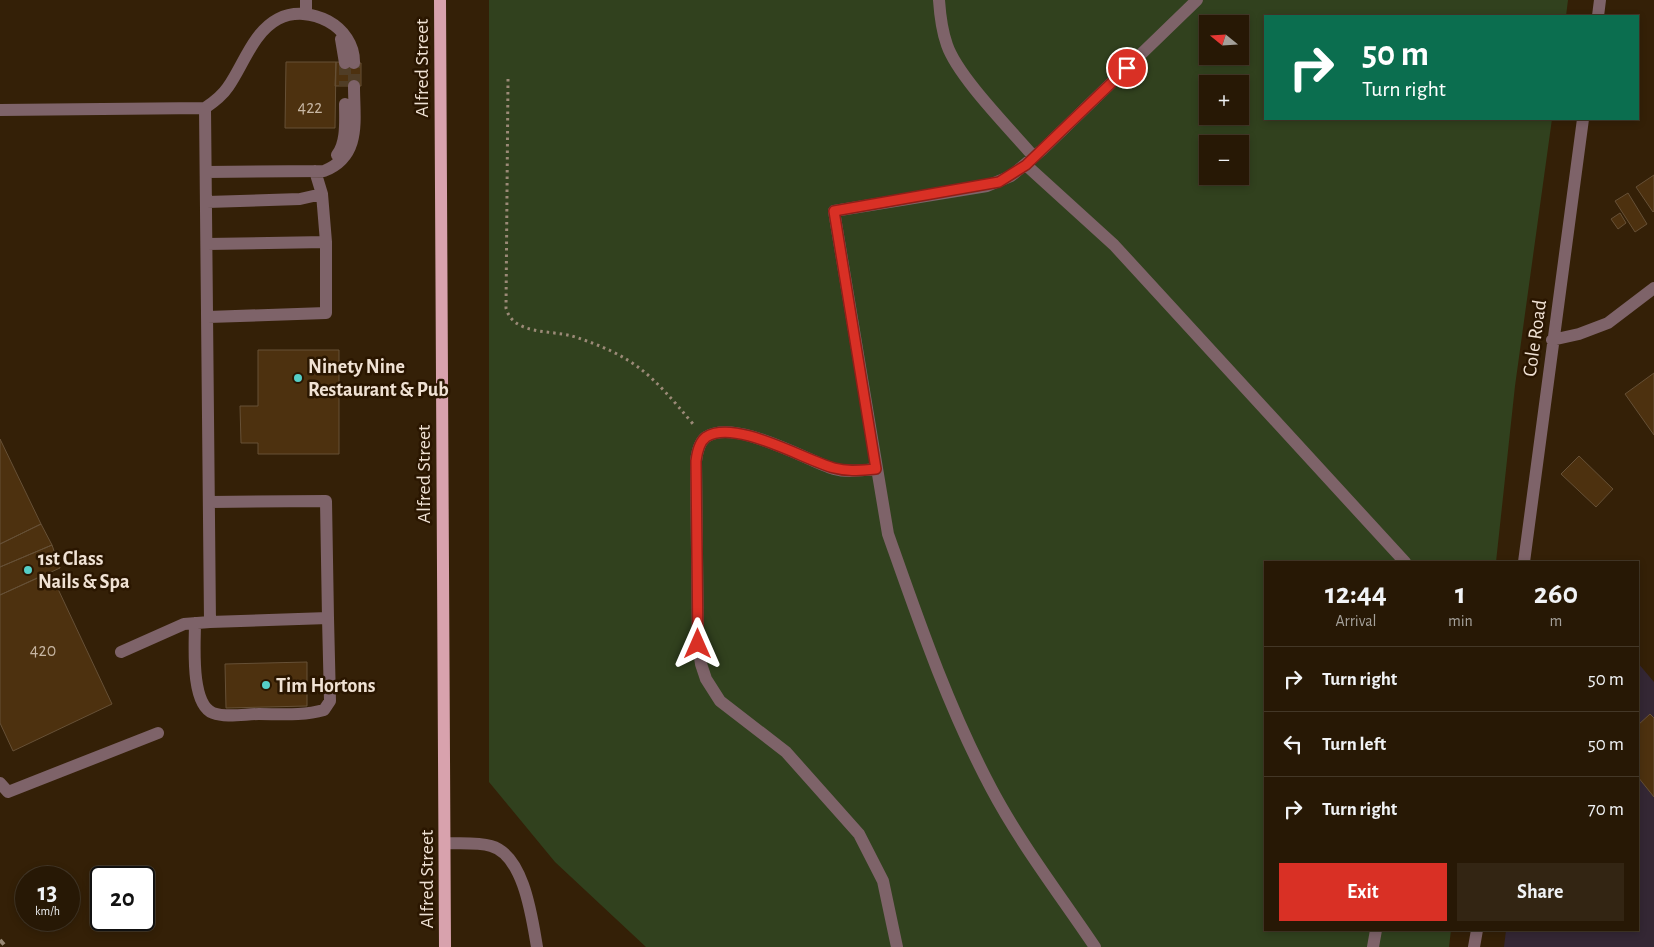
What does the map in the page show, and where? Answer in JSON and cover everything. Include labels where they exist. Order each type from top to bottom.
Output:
[{"type":"main road","name":"Alfred Street","points":[[440,0],[445,947]]},
{"type":"street","points":[[306,0],[306,14]]},
{"type":"street","points":[[939,0],[941,23],[949,52],[962,73],[1030,161],[1114,245],[1404,561]]},
{"type":"street","points":[[1095,947],[1004,810],[984,774],[952,706],[888,534],[834,211],[987,186],[1005,179],[1030,161],[1197,0]]},
{"type":"street","points":[[1598,15],[1600,0]]},
{"type":"street","points":[[0,110],[205,108],[227,88],[252,45],[265,30],[277,19],[306,14],[322,17],[336,27],[351,45],[350,63]]},
{"type":"street","points":[[206,172],[320,171],[341,150],[350,86]]},
{"type":"street","points":[[205,108],[210,622]]},
{"type":"street","name":"Cole Road","points":[[1524,561],[1552,340],[1583,120]]},
{"type":"street","points":[[208,316],[326,313],[326,242],[320,171]]},
{"type":"street","points":[[207,202],[300,199],[322,194]]},
{"type":"street","points":[[207,244],[326,242]]},
{"type":"street","points":[[1552,340],[1579,334],[1608,323],[1654,288]]},
{"type":"street","points":[[876,469],[853,471],[834,468],[785,447],[756,438],[721,432],[705,438],[700,445],[696,461],[698,644],[701,664],[712,690],[720,701],[790,756],[859,834],[882,881],[896,947]]},
{"type":"street","points":[[195,623],[197,683],[202,702],[212,712],[229,714],[310,713],[324,710],[330,701],[326,501],[210,502]]},
{"type":"street","points":[[121,652],[184,624],[328,618]]},
{"type":"street","points":[[0,783],[8,792],[158,733]]},
{"type":"street","points":[[444,843],[490,846],[501,851],[511,862],[523,885],[530,906],[537,947]]},
{"type":"street","points":[[1373,947],[1376,931]]},
{"type":"street","points":[[1474,947],[1476,931]]},
{"type":"path","points":[[508,79],[506,308],[509,318],[522,326],[568,335],[600,345],[624,356],[660,384],[705,438]]},
{"type":"shaded area","points":[[1639,664],[1654,682],[1654,947],[1504,947],[1506,931],[1639,931]]},
{"type":"green space","points":[[489,0],[1568,0],[1566,15],[1264,15],[1264,120],[1552,120],[1515,386],[1496,561],[1264,561],[1264,931],[1451,931],[1449,947],[646,947],[555,862],[489,782]]},
{"type":"building","points":[[286,62],[336,62],[335,128],[285,128]]},
{"type":"building","points":[[336,62],[361,63],[361,86],[335,86]]},
{"type":"building","points":[[1654,175],[1654,211],[1653,212],[1636,187]]},
{"type":"building","points":[[1628,193],[1647,224],[1635,232],[1615,201]]},
{"type":"building","points":[[1620,213],[1626,223],[1618,229],[1611,219]]},
{"type":"building","name":"Ninety Nine Restaurant & Pub","points":[[258,350],[339,350],[339,454],[258,454],[258,443],[241,443],[240,406],[258,406]]},
{"type":"building","points":[[1654,373],[1654,435],[1625,394]]},
{"type":"building","points":[[0,439],[41,524],[0,544]]},
{"type":"building","points":[[1579,456],[1613,489],[1596,507],[1561,474]]},
{"type":"building","points":[[41,524],[52,545],[0,567],[0,544]]},
{"type":"building","name":"1st Class Nails & Spa","points":[[52,545],[60,568],[0,595],[0,567]]},
{"type":"building","points":[[50,572],[112,704],[13,751],[0,723],[0,595]]},
{"type":"building","name":"Tim Hortons","points":[[307,662],[307,706],[226,708],[225,664]]},
{"type":"building","points":[[1650,714],[1654,718],[1654,797],[1639,778],[1639,724]]},
{"type":"tunnel","points":[[345,63],[345,86]]},
{"type":"tunnel","points":[[354,63],[354,86]]},
{"type":"railway","points":[[0,940],[6,947]]},
{"type":"place","name":"Ninety Nine Restaurant & Pub","points":[[298,378]]},
{"type":"place","name":"1st Class Nails & Spa","points":[[28,570]]},
{"type":"place","name":"Tim Hortons","points":[[266,685]]},
{"type":"route","points":[[698,644],[696,461],[700,445],[705,438],[721,432],[756,438],[785,447],[834,468],[853,471],[876,469],[834,211],[987,186],[999,182],[1026,165],[1127,68]]}]
